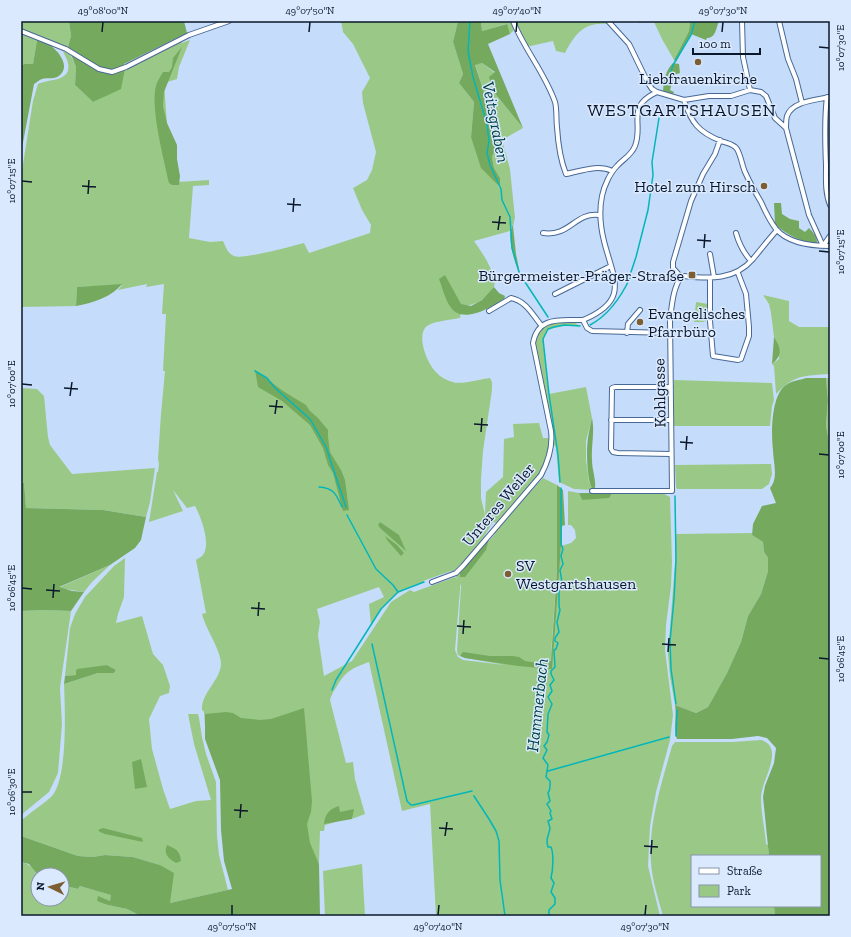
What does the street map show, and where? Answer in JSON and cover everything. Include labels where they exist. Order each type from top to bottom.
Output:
[{"type":"street","points":[[21,31],[66,49],[99,69],[112,72],[126,67],[189,35],[228,21]]},
{"type":"street","points":[[513,21],[520,38],[544,80],[555,103],[561,163],[566,174],[594,168],[606,168],[612,171]]},
{"type":"street","points":[[742,21],[743,57],[750,90]]},
{"type":"street","points":[[779,21],[788,59],[796,79],[802,103]]},
{"type":"street","points":[[609,22],[629,44],[648,83],[652,89],[657,92],[684,100],[709,96],[731,96],[750,90],[761,92],[766,96],[775,118],[786,128]]},
{"type":"street","points":[[489,311],[511,298],[519,300],[524,303],[541,325],[557,321],[583,320],[602,311],[609,303],[614,295],[616,286],[599,215],[603,194],[612,171],[632,153],[637,134],[638,112],[643,101],[657,92]]},
{"type":"street","points":[[824,246],[809,215],[786,128],[787,116],[789,111],[794,106],[829,97],[825,138],[827,198],[830,205]]},
{"type":"street","points":[[684,100],[688,114],[694,124],[703,132],[736,148],[751,185],[777,230],[792,240],[802,244],[830,246]]},
{"type":"street","points":[[720,140],[715,154],[703,174],[691,201],[672,262],[673,268],[681,277],[684,276],[706,279],[738,273],[751,261],[777,230]]},
{"type":"street","points":[[543,234],[558,233],[591,214],[599,215]]},
{"type":"street","points":[[736,233],[742,248],[751,261]]},
{"type":"street","points":[[824,246],[830,236]]},
{"type":"street","points":[[710,254],[712,278],[710,321],[713,356],[738,360],[742,358],[744,353],[749,327],[746,294],[738,273]]},
{"type":"street","points":[[555,294],[611,266]]},
{"type":"street","name":"Kohlgasse","points":[[592,491],[672,492],[670,319],[674,295],[681,277]]},
{"type":"street","points":[[627,333],[628,324],[640,310]]},
{"type":"street","points":[[583,320],[587,328],[592,331],[670,333]]},
{"type":"street","name":"Unteres Weiler","points":[[432,582],[456,573],[463,566],[541,475],[547,464],[552,442],[551,431],[534,343],[535,335],[541,325]]},
{"type":"street","points":[[671,387],[612,388],[611,420],[611,449],[613,452],[671,454]]},
{"type":"street","points":[[611,420],[671,420]]},
{"type":"green space","points":[[21,21],[69,21],[71,36],[68,47],[21,29]]},
{"type":"green space","points":[[69,21],[184,21],[187,33],[124,64],[125,69],[121,89],[93,102],[75,85],[76,67],[68,47],[71,36]]},
{"type":"green space","points":[[341,21],[458,21],[453,42],[463,74],[459,83],[474,102],[471,137],[499,187],[500,178],[494,168],[492,157],[498,142],[492,100],[484,92],[475,64],[482,63],[495,73],[493,91],[523,128],[502,140],[510,169],[515,218],[510,231],[474,241],[494,276],[494,287],[481,301],[462,306],[460,318],[436,322],[425,328],[422,339],[430,364],[444,379],[460,383],[490,378],[492,382],[481,479],[481,498],[485,515],[486,492],[503,477],[504,439],[514,437],[513,424],[539,423],[543,438],[550,438],[546,457],[539,475],[497,523],[493,522],[470,555],[452,572],[451,571],[423,581],[424,582],[414,585],[399,593],[387,603],[371,625],[369,604],[384,597],[379,587],[317,609],[320,622],[318,635],[324,676],[352,661],[391,602],[410,590],[414,592],[455,577],[457,579],[455,575],[462,572],[495,534],[495,530],[497,530],[543,478],[557,485],[557,570],[550,668],[561,546],[571,543],[576,538],[575,530],[571,525],[568,525],[568,491],[579,493],[582,500],[612,493],[664,494],[670,497],[672,562],[665,650],[673,715],[670,740],[656,792],[650,826],[648,866],[660,916],[436,916],[430,804],[402,811],[369,662],[354,668],[347,673],[337,686],[330,700],[346,763],[353,762],[355,779],[365,814],[352,819],[353,817],[325,825],[324,831],[320,831],[319,864],[312,849],[206,740],[202,704],[220,670],[221,664],[216,646],[202,614],[206,613],[196,560],[202,556],[205,551],[206,539],[204,531],[195,506],[187,508],[173,490],[183,511],[149,522],[159,464],[158,459],[165,371],[163,371],[166,314],[162,314],[164,284],[146,287],[147,284],[118,290],[122,285],[77,287],[76,306],[21,307],[21,177],[33,101],[38,84],[59,79],[67,74],[68,63],[63,51],[70,54],[76,67],[75,85],[93,102],[99,99],[116,74],[181,41],[182,43],[190,40],[179,67],[177,79],[164,83],[167,124],[177,182],[209,180],[209,185],[193,186],[189,238],[210,242],[223,241],[230,253],[239,257],[268,252],[304,243],[309,253],[370,233],[371,225],[362,210],[353,188],[367,180],[372,170],[376,152],[363,103],[362,92],[370,78],[353,44],[343,32]],"holes":[[[460,584],[458,655],[465,658],[505,665],[463,660],[458,657],[455,650]]]},
{"type":"green space","points":[[458,21],[481,21],[482,31],[507,24],[510,34],[488,44],[523,128],[493,91],[489,77],[495,72],[482,63],[475,65],[484,92],[492,100],[498,142],[492,157],[494,168],[500,178],[500,187],[481,168],[471,137],[474,102],[459,83],[463,74],[453,42]]},
{"type":"green space","points":[[481,21],[510,21],[514,30],[510,34],[506,24],[482,31]]},
{"type":"green space","points":[[515,21],[603,21],[607,24],[586,27],[577,35],[565,53],[556,51],[553,41],[526,47]]},
{"type":"green space","points":[[638,21],[690,21],[689,31],[674,60],[654,22],[638,23]]},
{"type":"green space","points":[[690,21],[719,21],[714,34],[706,40],[691,34],[676,62],[674,60],[689,31]]},
{"type":"green space","points":[[21,34],[37,40],[33,64],[24,64],[21,66]]},
{"type":"green space","points":[[37,40],[48,43],[56,50],[62,58],[64,67],[63,71],[58,77],[42,79],[34,84],[21,153],[21,66],[24,64],[33,64]]},
{"type":"green space","points":[[182,47],[164,92],[163,106],[167,123],[177,145],[177,159],[180,176],[179,185],[172,185],[169,183],[158,134],[155,95],[159,79],[163,72],[169,72],[172,67],[173,58]]},
{"type":"green space","points":[[673,63],[679,64],[680,73],[674,75],[670,90],[674,92],[673,94],[663,91],[664,80],[670,66]]},
{"type":"green space","points":[[774,203],[781,203],[782,214],[790,219],[799,221],[799,228],[805,232],[809,228],[816,237],[817,244],[794,237],[775,224]]},
{"type":"green space","points":[[515,218],[513,226],[520,274],[514,259],[510,240],[511,230]]},
{"type":"green space","points":[[445,275],[461,304],[471,306],[482,300],[494,287],[499,293],[505,296],[504,299],[480,312],[466,315],[460,314],[451,308],[445,296],[439,279]]},
{"type":"green space","points":[[122,284],[118,289],[107,296],[76,306],[77,287]]},
{"type":"green space","points":[[763,295],[789,301],[789,321],[799,327],[830,327],[830,374],[800,377],[783,387],[776,394],[774,366],[772,364],[779,359],[778,345],[774,337],[769,304]]},
{"type":"green space","points":[[696,302],[708,304],[708,320],[703,322],[694,322]]},
{"type":"green space","points":[[548,323],[575,323],[580,326],[564,326],[548,330],[543,341],[549,394],[586,387],[592,418],[586,441],[586,460],[589,482],[593,490],[574,489],[559,482],[556,447],[554,445],[535,343],[539,331]]},
{"type":"green space","points":[[774,337],[780,351],[778,358],[772,364]]},
{"type":"green space","points":[[255,370],[283,391],[306,405],[328,430],[330,452],[345,480],[349,510],[343,511],[333,473],[328,465],[323,448],[310,425],[282,401],[258,387]]},
{"type":"green space","points":[[806,378],[826,378],[828,400],[826,425],[830,448],[830,916],[775,916],[774,907],[821,907],[821,855],[769,855],[763,797],[765,786],[774,763],[776,748],[767,738],[758,736],[732,739],[677,739],[675,732],[675,705],[696,713],[708,707],[727,673],[741,642],[748,616],[761,594],[768,571],[768,558],[764,552],[763,542],[752,535],[753,524],[762,506],[776,503],[770,488],[773,484],[775,475],[772,434],[773,415],[777,397],[781,390],[786,385]]},
{"type":"green space","points":[[826,378],[830,378],[830,448],[826,425],[828,400]]},
{"type":"green space","points":[[674,380],[772,383],[774,400],[770,426],[674,426]]},
{"type":"green space","points":[[21,388],[37,389],[44,396],[50,445],[72,474],[155,468],[150,502],[146,517],[103,510],[26,508],[24,483],[21,483]]},
{"type":"green space","points":[[592,418],[592,464],[595,484],[595,488],[593,490],[589,479],[587,457],[588,439]]},
{"type":"green space","points":[[771,464],[772,474],[769,484],[762,489],[677,489],[676,487],[675,465]]},
{"type":"green space","points":[[21,483],[24,483],[26,508],[103,510],[146,517],[141,540],[135,548],[110,565],[59,587],[72,591],[84,592],[71,611],[21,611]]},
{"type":"green space","points":[[557,485],[563,490],[565,525],[562,526],[562,545],[552,669],[518,666],[460,656],[463,652],[490,656],[513,656],[519,657],[525,661],[538,663],[551,661],[557,570]]},
{"type":"green space","points":[[579,493],[612,493],[609,498],[582,500]]},
{"type":"green space","points":[[380,522],[399,535],[406,551],[380,528],[378,525]]},
{"type":"green space","points":[[752,533],[752,535],[763,542],[764,552],[768,558],[768,571],[761,594],[748,616],[741,642],[727,673],[708,707],[696,713],[675,705],[670,677],[668,654],[675,563],[675,534]]},
{"type":"green space","points":[[385,536],[397,545],[404,553],[401,556],[387,540]]},
{"type":"green space","points":[[489,539],[486,550],[465,577],[460,577],[460,571]]},
{"type":"green space","points":[[125,558],[124,597],[116,623],[142,616],[153,654],[163,665],[170,686],[169,693],[160,696],[149,719],[152,749],[170,809],[196,801],[211,800],[194,744],[188,714],[198,714],[206,754],[216,782],[217,836],[219,855],[228,890],[170,903],[160,865],[133,857],[105,855],[93,857],[78,856],[21,836],[21,821],[52,796],[57,787],[61,774],[64,742],[64,684],[98,673],[114,673],[116,670],[107,665],[77,675],[65,676],[70,628],[75,614],[85,597],[114,566]]},
{"type":"green space","points":[[110,565],[84,592],[58,588]]},
{"type":"green space","points":[[21,611],[71,611],[60,688],[62,724],[58,773],[49,792],[21,815]]},
{"type":"green space","points":[[107,665],[116,670],[114,673],[98,673],[64,684],[65,676],[76,675],[77,669]]},
{"type":"green space","points":[[304,708],[312,801],[311,812],[307,824],[310,843],[319,864],[320,916],[141,916],[127,909],[97,901],[98,896],[110,901],[111,895],[80,886],[78,889],[70,887],[70,867],[31,867],[29,864],[21,862],[21,836],[78,856],[93,857],[105,855],[133,857],[160,865],[174,873],[170,903],[232,889],[224,861],[221,830],[220,780],[205,739],[205,714],[226,712],[233,713],[241,718],[260,720],[271,719]]},
{"type":"green space","points":[[761,740],[768,744],[772,750],[772,757],[761,798],[766,844],[768,845],[769,855],[691,855],[691,907],[774,907],[775,916],[663,916],[653,876],[651,848],[657,803],[672,746],[675,742],[732,742]]},
{"type":"green space","points":[[141,759],[147,787],[135,789],[132,762]]},
{"type":"green space","points":[[339,806],[340,812],[354,809],[352,819],[324,824],[325,817],[328,812]]},
{"type":"green space","points":[[103,828],[142,838],[143,842],[105,834],[98,830]]},
{"type":"green space","points":[[167,845],[177,850],[180,854],[181,861],[176,863],[169,858],[166,854]]},
{"type":"green space","points":[[21,862],[31,867],[30,907],[70,907],[70,887],[78,889],[80,886],[112,895],[108,905],[127,909],[141,916],[21,916]]},
{"type":"green space","points":[[362,864],[365,916],[325,916],[323,871]]},
{"type":"waterway","name":"Veitsgraben","points":[[470,21],[468,51],[473,77],[487,124],[489,141],[487,153],[490,165],[501,189],[502,200],[510,217],[512,248],[519,272]]},
{"type":"waterway","name":"Hammerbach","points":[[667,85],[673,65],[691,35],[695,21]]},
{"type":"waterway","name":"Hammerbach","points":[[631,272],[648,210],[653,175],[652,162],[659,118]]},
{"type":"waterway","name":"Hammerbach","points":[[590,325],[609,311],[623,292],[630,278]]},
{"type":"waterway","name":"Veitsgraben","points":[[523,279],[548,317]]},
{"type":"waterway","name":"Hammerbach","points":[[560,482],[558,455],[543,339],[548,329],[564,325],[580,326]]},
{"type":"waterway","points":[[255,371],[267,378],[275,388],[310,419],[326,447],[346,507]]},
{"type":"waterway","points":[[319,487],[334,492],[342,507]]},
{"type":"waterway","name":"Hammerbach","points":[[549,916],[549,910],[555,904],[555,898],[551,892],[554,883],[551,878],[553,854],[551,847],[548,847],[547,841],[550,828],[548,821],[552,819],[550,813],[551,811],[547,804],[550,801],[548,793],[550,781],[546,777],[548,765],[543,758],[547,750],[544,746],[549,735],[547,732],[548,714],[552,704],[548,697],[552,691],[550,685],[554,680],[551,671],[555,667],[554,650],[556,649],[558,643],[555,641],[555,638],[559,632],[557,622],[560,610],[559,592],[562,582],[560,570],[563,564],[561,556],[563,549],[561,544],[561,488]]},
{"type":"waterway","points":[[675,496],[676,560],[670,641],[671,669],[676,704]]},
{"type":"waterway","points":[[347,515],[376,569],[393,585],[398,592]]},
{"type":"waterway","points":[[332,690],[336,680],[381,609],[398,592],[424,582]]},
{"type":"waterway","points":[[372,644],[407,801],[413,805],[472,791]]},
{"type":"waterway","points":[[676,736],[677,710]]},
{"type":"waterway","points":[[548,771],[669,737]]},
{"type":"waterway","points":[[474,796],[496,831],[499,841],[500,880],[505,916]]},
{"type":"place","name":"Liebfrauenkirche","points":[[698,62]]},
{"type":"place","name":"Hotel zum Hirsch","points":[[764,186]]},
{"type":"place","name":"Bürgermeister-Präger-Straße","points":[[692,275]]},
{"type":"place","name":"Evangelisches Pfarrbüro","points":[[640,322]]},
{"type":"place","name":"SV Westgartshausen","points":[[508,574]]},
{"type":"district","name":"WESTGARTSHAUSEN","points":[[682,110]]}]
